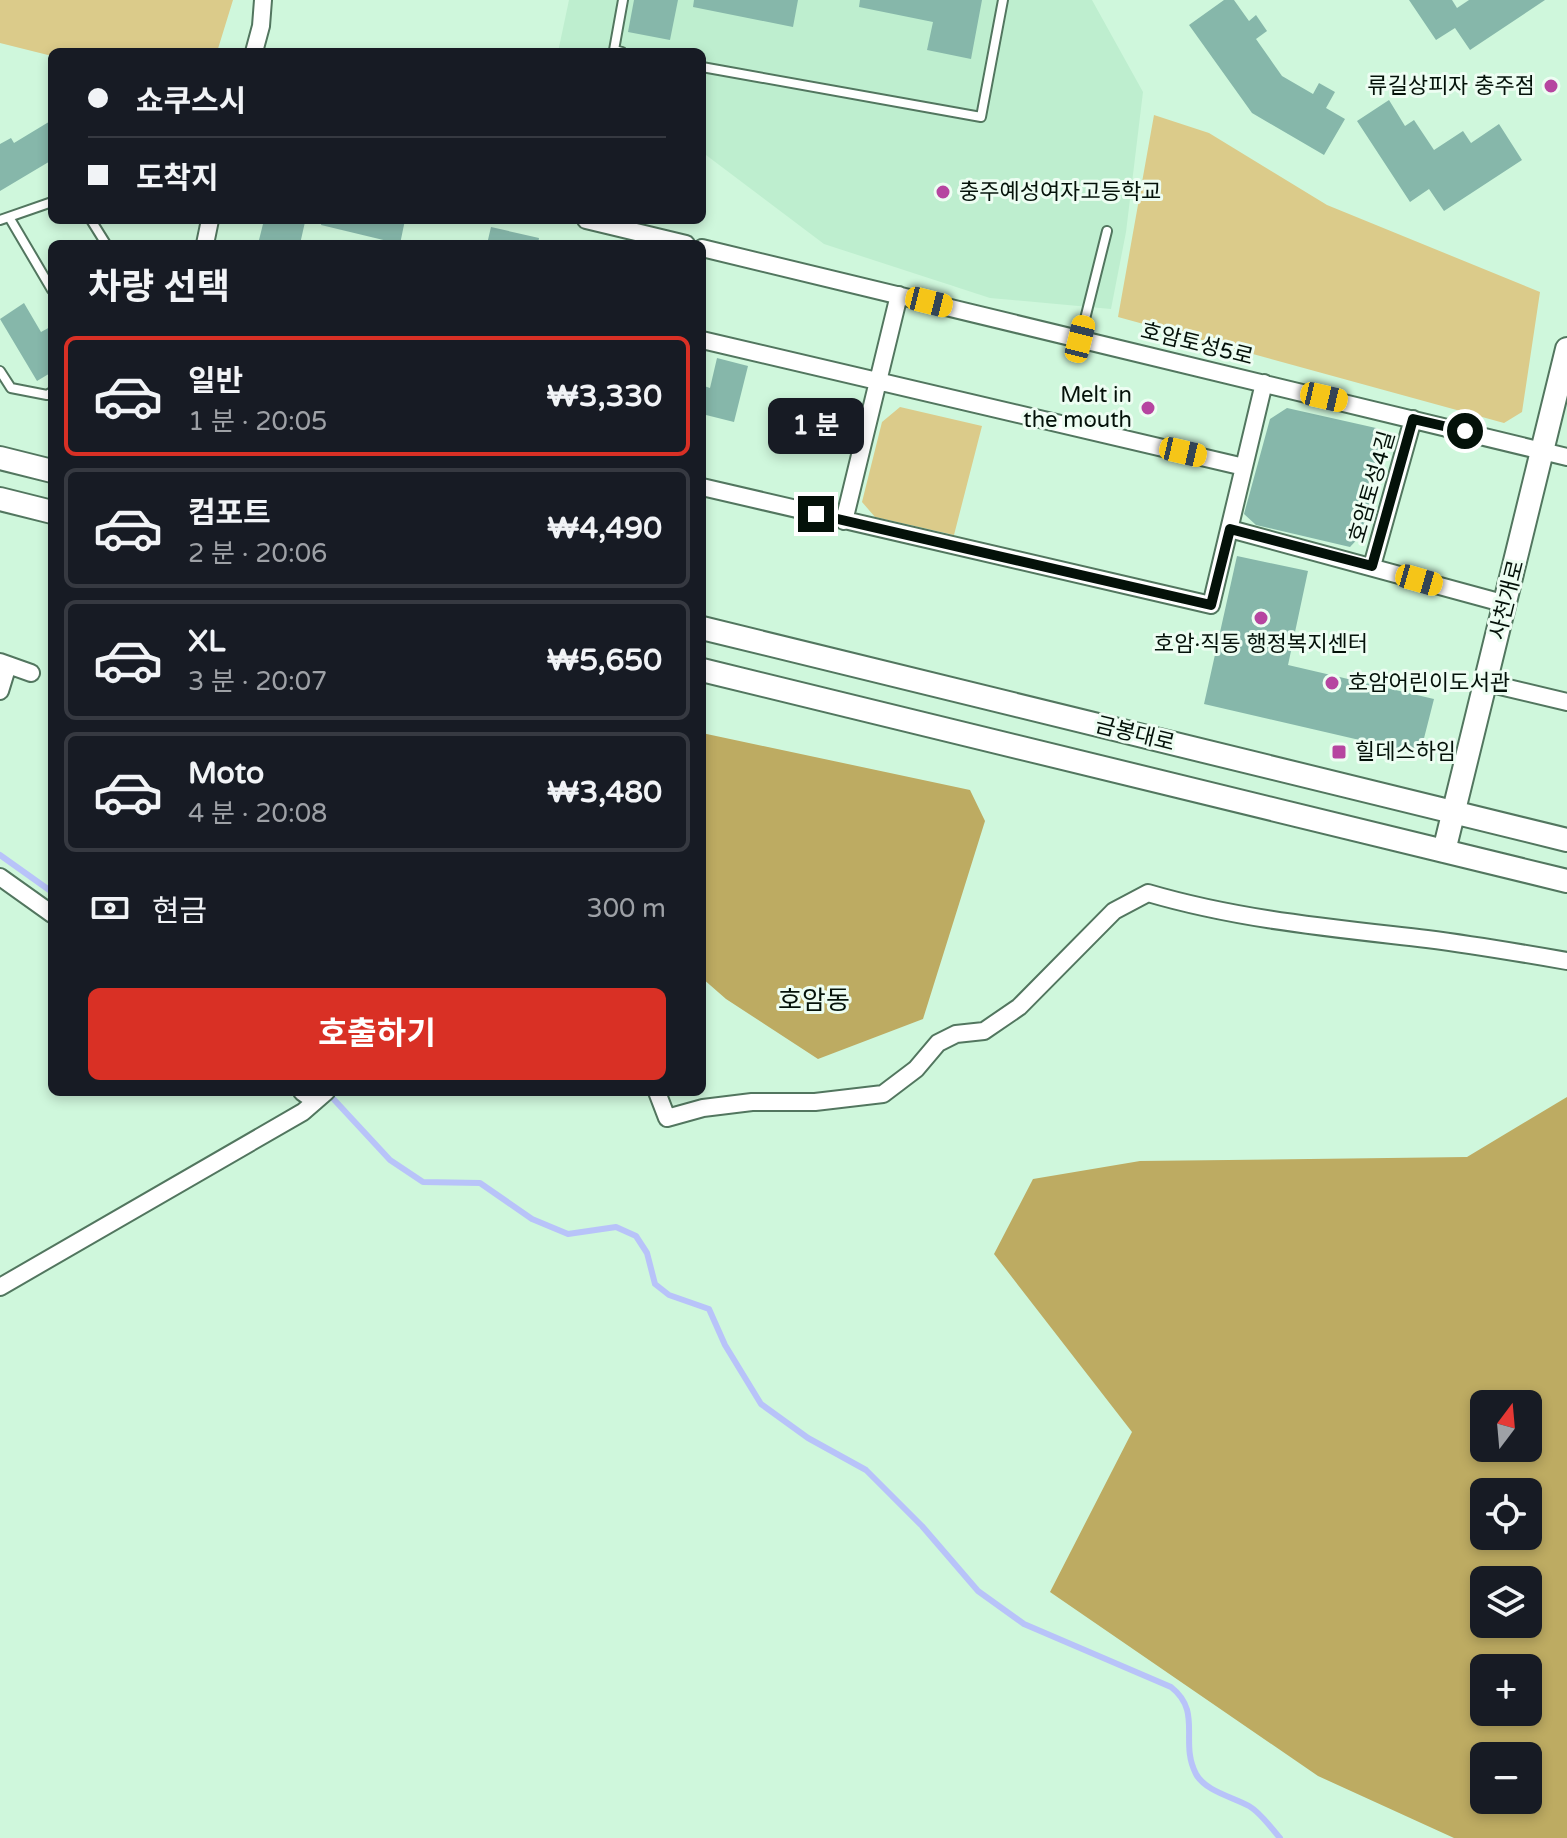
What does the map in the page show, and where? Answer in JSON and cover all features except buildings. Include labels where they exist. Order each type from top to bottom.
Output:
[{"type":"street","points":[[255,48],[263,0]]},
{"type":"street","points":[[595,224],[622,236],[654,240]]},
{"type":"street","name":"호암토성5로","points":[[706,249],[1567,457]]},
{"type":"street","points":[[844,521],[899,295]]},
{"type":"street","points":[[706,341],[1244,467]]},
{"type":"street","name":"사천개로","points":[[1444,851],[1567,349]]},
{"type":"street","points":[[706,488],[1211,605],[1264,383]]},
{"type":"street","name":"호암토성4길","points":[[1372,566],[1413,419]]},
{"type":"street","points":[[0,458],[48,470]]},
{"type":"street","points":[[0,499],[48,511]]},
{"type":"street","points":[[1230,529],[1506,604]]},
{"type":"street","name":"금봉대로","points":[[706,629],[1567,840]]},
{"type":"street","points":[[0,691],[4,663],[31,673]]},
{"type":"street","name":"금봉대로","points":[[706,671],[1567,881]]},
{"type":"street","points":[[1487,683],[1567,702]]},
{"type":"street","points":[[0,877],[48,911]]},
{"type":"street","points":[[659,1096],[667,1118],[703,1108],[752,1102],[815,1102],[883,1094],[916,1069],[938,1043],[956,1034],[984,1031],[1019,1007],[1114,911],[1148,893],[1277,923],[1427,939],[1567,961]]},
{"type":"street","points":[[0,1287],[303,1112],[313,1096]]},
{"type":"lane","points":[[614,48],[623,0]]},
{"type":"lane","points":[[706,68],[981,117],[1003,0]]},
{"type":"lane","points":[[48,203],[4,219],[48,284]]},
{"type":"lane","points":[[1080,339],[1107,231]]},
{"type":"lane","points":[[0,371],[11,388],[48,394]]},
{"type":"shaded area","points":[[0,0],[233,0],[218,48],[48,48],[48,55],[0,43]]},
{"type":"shaded area","name":"충주예성여자고등학교","points":[[569,0],[1092,0],[1143,92],[1126,232],[1111,309],[990,298],[824,244],[706,155],[706,48],[559,48]]},
{"type":"shaded area","points":[[1154,115],[1209,133],[1327,205],[1540,292],[1522,412],[1504,423],[1118,317]]},
{"type":"shaded area","points":[[900,407],[982,426],[954,535],[875,517],[862,502],[882,422]]},
{"type":"shaded area","points":[[706,734],[970,790],[985,821],[923,1019],[818,1059],[726,999],[706,982]]},
{"type":"shaded area","points":[[1567,1097],[1567,1838],[1454,1838],[1318,1776],[1050,1592],[1132,1432],[994,1254],[1033,1179],[1140,1161],[1467,1157]]},
{"type":"waterway","points":[[0,855],[48,889]]},
{"type":"waterway","points":[[331,1096],[390,1160],[423,1182],[480,1183],[532,1219],[568,1234],[616,1227],[636,1236],[647,1253],[655,1284],[669,1295],[709,1309],[725,1345],[761,1404],[808,1438],[866,1470],[922,1526],[978,1591],[1024,1624],[1171,1687],[1186,1707],[1191,1762],[1200,1780],[1253,1809],[1280,1838]]},
{"type":"place","name":"류길상피자 충주점","points":[[1551,86]]},
{"type":"place","name":"충주예성여자고등학교","points":[[943,192]]},
{"type":"place","name":"Melt in the mouth","points":[[1148,408]]},
{"type":"place","name":"호암·직동 행정복지센터","points":[[1261,618]]},
{"type":"place","name":"호암어린이도서관","points":[[1332,683]]},
{"type":"place","name":"힐데스하임","points":[[1339,752]]},
{"type":"district","name":"호암동","points":[[814,1000]]},
{"type":"route","points":[[816,514],[1211,605],[1230,529],[1372,566],[1413,419],[1465,431]]}]
